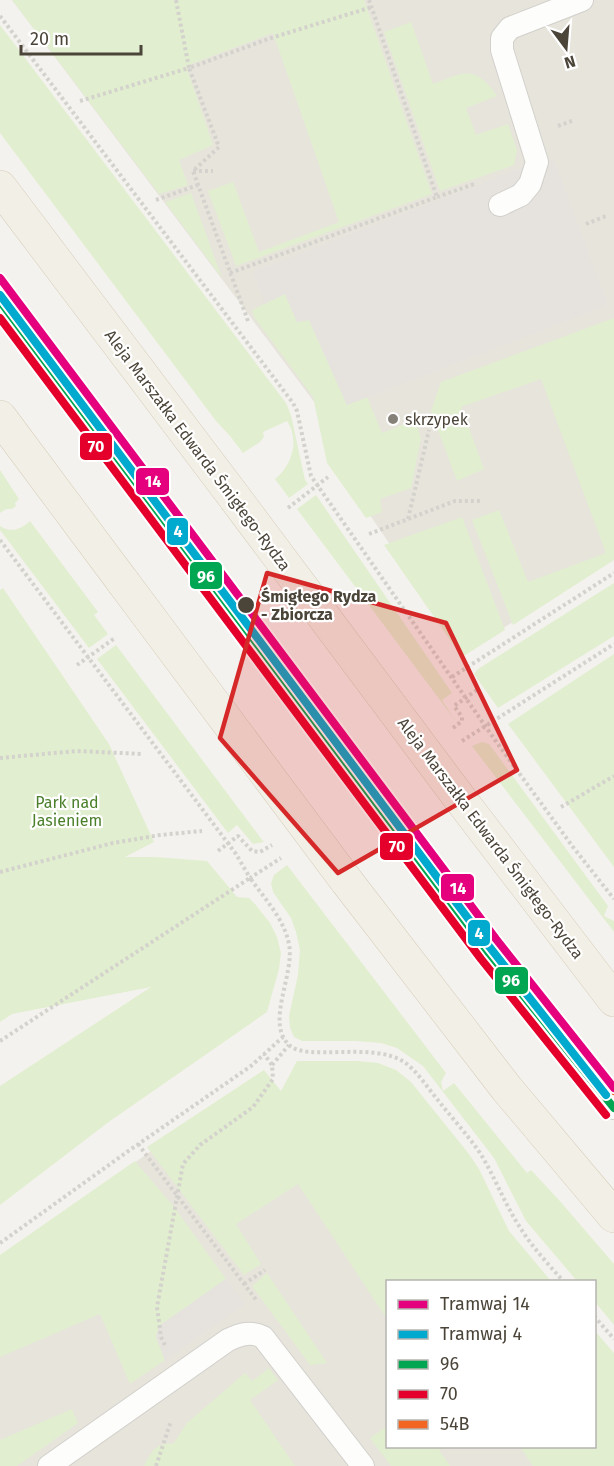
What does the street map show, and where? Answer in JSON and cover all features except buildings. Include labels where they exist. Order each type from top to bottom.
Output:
[{"type":"main road","name":"Aleja Marszałka Edwarda Śmigłego-Rydza","points":[[0,186],[614,1000]]},
{"type":"main road","points":[[0,417],[345,879],[507,1089],[614,1216]]},
{"type":"lane","points":[[500,205],[521,195],[530,184],[537,162],[502,50],[502,38],[510,28],[582,0]]},
{"type":"lane","points":[[0,301],[489,953],[614,1108]]},
{"type":"lane","points":[[49,1466],[228,1340],[239,1335],[256,1334],[264,1337],[363,1466]]},
{"type":"path","points":[[176,0],[189,68],[219,147],[193,171]]},
{"type":"path","points":[[230,273],[437,197],[369,0]]},
{"type":"path","points":[[80,101],[189,68],[271,38],[372,8]]},
{"type":"path","points":[[0,15],[293,403],[297,411],[311,476],[486,726],[573,847],[614,899]]},
{"type":"path","points":[[193,171],[213,171]]},
{"type":"path","points":[[193,171],[248,321]]},
{"type":"path","points":[[156,200],[198,186]]},
{"type":"path","points":[[586,224],[606,216]]},
{"type":"path","points":[[408,519],[429,430]]},
{"type":"path","points":[[293,504],[328,477]]},
{"type":"path","points":[[369,534],[455,501],[481,501]]},
{"type":"path","points":[[0,540],[228,844],[279,918],[286,933],[290,964],[278,1022],[283,1037],[289,1045],[297,1050],[308,1052],[367,1051],[403,1062],[416,1074],[478,1151],[522,1231],[563,1280]]},
{"type":"path","points":[[452,677],[614,573]]},
{"type":"path","points":[[77,665],[116,637]]},
{"type":"path","points":[[462,742],[614,644]]},
{"type":"path","points":[[452,729],[462,721],[462,717],[454,706],[477,690]]},
{"type":"path","points":[[0,758],[76,751],[143,753]]},
{"type":"path","points":[[561,807],[614,776]]},
{"type":"path","points":[[0,872],[113,843],[160,834],[202,831]]},
{"type":"path","points":[[218,851],[238,836],[252,851],[260,852],[272,845]]},
{"type":"path","points":[[0,1041],[281,858]]},
{"type":"path","points":[[0,1243],[251,1066],[283,1037]]},
{"type":"path","points":[[272,1065],[289,1045]]},
{"type":"path","points":[[156,1466],[175,1406],[179,1375],[161,1337],[157,1307],[183,1164],[200,1145],[254,1107],[273,1079],[272,1065],[264,1054]]},
{"type":"path","points":[[138,1144],[260,1305],[256,1334]]},
{"type":"path","points":[[244,1284],[265,1270]]},
{"type":"path","points":[[596,1318],[614,1339]]},
{"type":"highlighted area","points":[[267,573],[446,623],[517,770],[338,873],[220,738]]},
{"type":"shaded area","points":[[12,0],[614,0],[614,558],[464,653],[333,461],[321,411]]},
{"type":"shaded area","points":[[554,160],[608,305],[347,405],[309,320],[297,322],[285,294],[265,303],[253,272],[537,162]]},
{"type":"shaded area","points":[[354,1082],[388,1280],[386,1448],[596,1448],[614,1466],[0,1466],[0,1257],[151,1151]]},
{"type":"shaded area","points":[[226,1279],[245,1304],[165,1360],[156,1337],[159,1326]]},
{"type":"green space","points":[[12,0],[364,0],[432,194],[236,266],[208,191],[233,182],[259,252],[339,222],[273,33],[186,66],[213,145],[179,160],[188,185],[159,194]]},
{"type":"green space","points":[[411,22],[433,84],[461,74],[475,75],[482,79],[497,96],[466,108],[476,135],[508,124],[517,150],[514,165],[440,191],[384,32]]},
{"type":"green space","points":[[0,25],[286,403],[291,415],[305,480],[308,484],[289,498],[275,479],[286,467],[292,452],[293,437],[287,421],[263,432],[264,437],[260,442],[243,453],[216,421],[0,133]]},
{"type":"green space","points":[[191,193],[222,278],[165,202]]},
{"type":"green space","points":[[285,294],[297,322],[309,320],[347,405],[367,397],[382,433],[415,420],[421,438],[411,488],[380,499],[382,512],[366,518],[327,463],[313,397],[254,317],[252,310]]},
{"type":"green space","points":[[614,318],[614,560],[513,625],[472,520],[499,510],[528,582],[606,553],[541,379],[461,407],[484,469],[457,481],[431,411],[441,382]]},
{"type":"green space","points":[[0,470],[19,499],[12,509],[6,509],[0,513]]},
{"type":"green space","points":[[316,495],[452,693],[442,700],[455,720],[297,509]]},
{"type":"green space","points":[[462,517],[505,630],[462,657],[384,545]]},
{"type":"green space","points":[[30,521],[98,612],[94,615],[108,634],[89,648],[0,530],[0,526],[15,530]]},
{"type":"green space","points":[[614,583],[614,636],[498,708],[474,674],[478,669]]},
{"type":"green space","name":"Park nad Jasieniem","points":[[3,588],[109,744],[154,842],[125,857],[207,861],[237,897],[249,898],[255,904],[270,923],[281,953],[267,1012],[110,1121],[0,1205],[0,1086],[151,987],[12,1014],[0,1022],[0,590]]},
{"type":"green space","points":[[116,645],[264,842],[253,844],[237,825],[228,833],[97,659]]},
{"type":"green space","points":[[614,654],[614,867],[508,724]]},
{"type":"green space","points":[[482,742],[489,744],[608,906],[604,916],[614,921],[614,932],[472,746]]},
{"type":"green space","points":[[287,865],[446,1073],[441,1082],[443,1091],[454,1083],[527,1173],[531,1170],[614,1264],[614,1325],[596,1303],[596,1280],[576,1280],[526,1221],[494,1158],[423,1066],[397,1048],[381,1043],[302,1041],[294,1037],[290,1028],[289,1016],[298,975],[300,950],[291,918],[273,892],[271,883],[274,875]]},
{"type":"green space","points":[[297,1061],[357,1061],[378,1063],[396,1070],[411,1082],[469,1154],[479,1169],[509,1231],[550,1280],[386,1280],[386,1317],[298,1184],[236,1224],[261,1264],[244,1275],[147,1147],[264,1070],[281,1091]]},
{"type":"green space","points":[[135,1161],[174,1207],[226,1279],[159,1326],[156,1337],[165,1360],[130,1384],[100,1314],[0,1357],[0,1255]]},
{"type":"green space","points":[[267,1273],[327,1363],[310,1365],[252,1286]]},
{"type":"green space","points":[[596,1332],[614,1353],[614,1466],[533,1466],[521,1448],[596,1448]]},
{"type":"green space","points":[[269,1368],[278,1380],[250,1400],[295,1466],[144,1466],[158,1446],[173,1444],[187,1423],[245,1373],[252,1381]]},
{"type":"green space","points":[[72,1409],[78,1423],[17,1466],[0,1466],[0,1440]]},
{"type":"green space","points":[[386,1427],[386,1448],[442,1448],[439,1450],[450,1466],[391,1466],[370,1438]]},
{"type":"tram line","name":"14","points":[[0,278],[496,939],[614,1088]]},
{"type":"tram line","name":"4","points":[[0,295],[488,945],[606,1095]]},
{"type":"transit line","name":"54B","points":[[8,295],[497,947],[614,1091]]},
{"type":"transit line","name":"96","points":[[0,301],[489,953],[614,1108]]},
{"type":"transit line","name":"70","points":[[0,318],[481,959],[606,1115]]},
{"type":"place","name":"skrzypek","points":[[393,419]]},
{"type":"place","name":"Śmigłego Rydza - Zbiorcza","points":[[246,605]]}]
